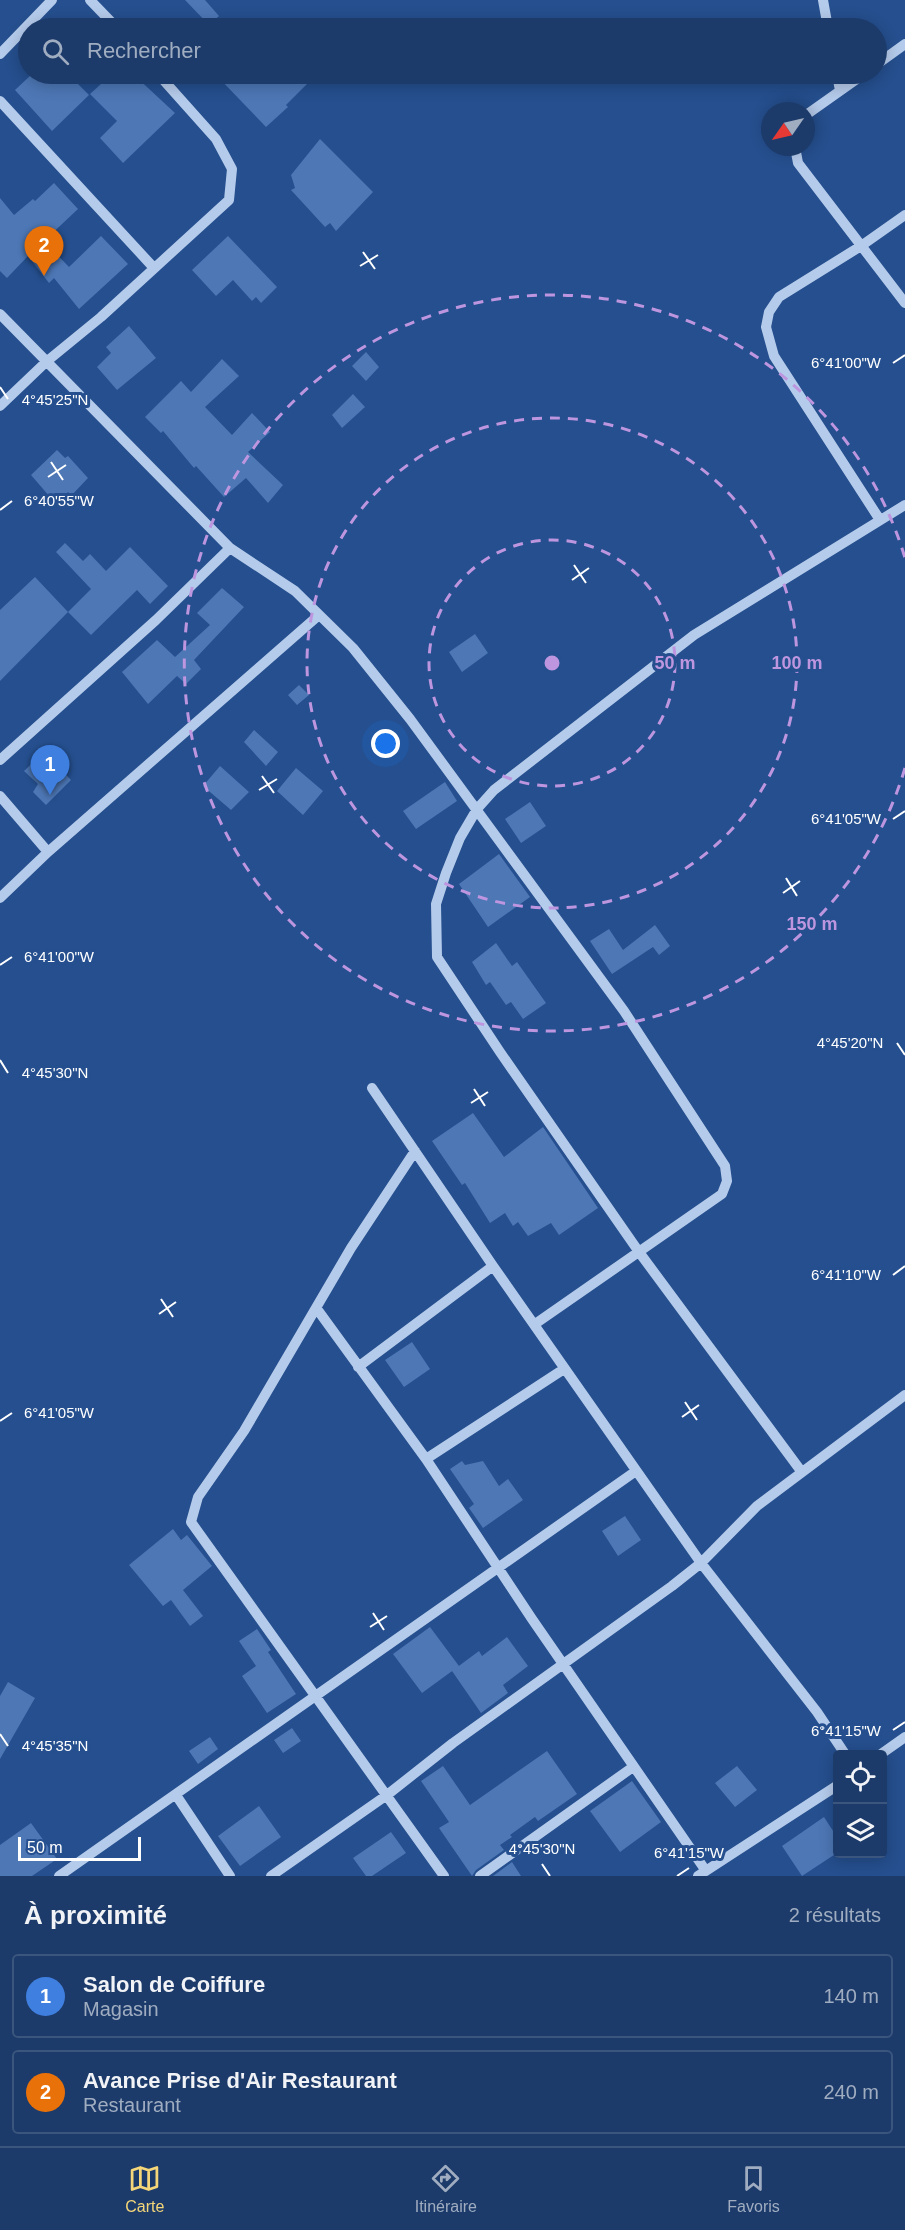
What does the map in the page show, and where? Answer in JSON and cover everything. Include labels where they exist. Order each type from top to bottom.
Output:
[{"type":"street","points":[[35,18],[52,0]]},
{"type":"street","points":[[90,0],[107,18]]},
{"type":"street","points":[[823,0],[826,18]]},
{"type":"street","points":[[0,54],[18,35]]},
{"type":"street","points":[[887,57],[905,44]]},
{"type":"street","points":[[0,406],[46,362],[229,200],[232,169],[216,139],[167,84]]},
{"type":"street","points":[[839,84],[840,91]]},
{"type":"street","points":[[815,109],[850,84]]},
{"type":"street","points":[[0,101],[154,268]]},
{"type":"street","points":[[797,156],[798,162],[905,303]]},
{"type":"street","points":[[880,520],[774,356],[766,327],[769,312],[779,297],[861,246],[905,215]]},
{"type":"street","points":[[0,314],[230,548],[295,591],[361,657],[477,809],[624,1011],[725,1166],[727,1181],[722,1194],[535,1324]]},
{"type":"street","points":[[801,1471],[639,1252],[437,957],[436,904],[460,838],[477,809],[494,790],[540,752],[694,635],[905,505]]},
{"type":"street","points":[[0,759],[156,620],[230,548]]},
{"type":"street","points":[[0,898],[48,852],[319,615]]},
{"type":"street","points":[[0,796],[48,852]]},
{"type":"street","points":[[372,1088],[636,1472],[701,1563],[817,1712],[842,1750]]},
{"type":"street","points":[[416,1151],[351,1248],[244,1431],[198,1497],[191,1522],[444,1876]]},
{"type":"street","points":[[358,1367],[493,1266]]},
{"type":"street","points":[[317,1309],[426,1460],[565,1664],[702,1873],[833,1788]]},
{"type":"street","points":[[426,1460],[564,1369]]},
{"type":"street","points":[[271,1876],[387,1795],[429,1761],[701,1563],[757,1506],[905,1395]]},
{"type":"street","points":[[59,1876],[497,1567],[636,1472]]},
{"type":"street","points":[[887,1750],[905,1737]]},
{"type":"street","points":[[480,1876],[633,1767]]},
{"type":"street","points":[[176,1795],[230,1876]]},
{"type":"building","points":[[185,0],[205,0],[219,16],[202,18]]},
{"type":"building","points":[[21,84],[78,84],[89,95],[52,131],[15,90]]},
{"type":"building","points":[[101,84],[144,84],[175,113],[123,163],[100,138],[117,121],[90,94]]},
{"type":"building","points":[[225,84],[307,84],[286,105],[288,107],[266,127]]},
{"type":"building","points":[[320,139],[373,192],[336,231],[330,223],[325,227],[291,190],[295,188],[291,175]]},
{"type":"building","points":[[54,183],[78,209],[44,241],[69,267],[101,236],[128,264],[79,309],[54,278],[49,283],[28,256],[7,278],[0,271],[0,198],[14,215],[33,199],[35,201]]},
{"type":"building","points":[[228,236],[277,287],[261,303],[256,297],[252,301],[233,280],[216,296],[192,270]]},
{"type":"building","points":[[129,326],[156,358],[117,390],[97,367],[111,353],[106,347]]},
{"type":"building","points":[[366,352],[379,367],[366,381],[352,366]]},
{"type":"building","points":[[222,359],[239,376],[205,407],[232,435],[252,413],[270,432],[248,452],[283,485],[268,503],[246,478],[224,497],[196,466],[194,468],[163,431],[161,433],[145,417],[181,381],[191,392]]},
{"type":"building","points":[[353,394],[365,407],[342,428],[332,415]]},
{"type":"building","points":[[57,450],[65,458],[68,456],[88,478],[71,496],[68,492],[56,504],[31,475]]},
{"type":"building","points":[[65,543],[83,561],[90,554],[106,571],[130,547],[168,586],[150,604],[137,590],[91,635],[68,612],[91,589],[56,552]]},
{"type":"building","points":[[35,577],[68,612],[0,681],[0,610]]},
{"type":"building","points":[[222,588],[244,607],[194,660],[201,669],[186,684],[177,676],[148,704],[122,672],[157,640],[175,657],[210,625],[197,613]]},
{"type":"building","points":[[475,634],[488,653],[462,672],[449,652]]},
{"type":"building","points":[[299,685],[309,695],[297,705],[288,695]]},
{"type":"building","points":[[254,730],[278,752],[266,766],[244,742]]},
{"type":"building","points":[[44,752],[71,780],[46,805],[33,792],[38,784],[24,771]]},
{"type":"building","points":[[220,766],[249,792],[231,810],[203,786]]},
{"type":"building","points":[[296,768],[323,791],[303,815],[277,791]]},
{"type":"building","points":[[445,782],[457,801],[416,829],[403,811]]},
{"type":"building","points":[[530,802],[546,826],[521,843],[505,819]]},
{"type":"building","points":[[499,854],[530,897],[488,927],[459,884]]},
{"type":"building","points":[[655,925],[670,946],[659,955],[653,947],[612,974],[590,941],[609,929],[623,950]]},
{"type":"building","points":[[496,943],[512,966],[517,962],[546,1003],[523,1019],[511,1002],[506,1005],[490,982],[486,985],[472,962]]},
{"type":"building","points":[[473,1113],[504,1157],[543,1127],[598,1208],[559,1235],[551,1223],[528,1236],[518,1222],[513,1226],[505,1213],[490,1223],[465,1183],[462,1185],[432,1141]]},
{"type":"building","points":[[412,1342],[430,1369],[404,1387],[385,1360]]},
{"type":"building","points":[[462,1461],[465,1465],[483,1461],[499,1486],[508,1479],[523,1500],[483,1528],[469,1508],[474,1504],[450,1469]]},
{"type":"building","points":[[625,1516],[641,1540],[618,1556],[602,1531]]},
{"type":"building","points":[[173,1529],[181,1540],[187,1535],[212,1566],[183,1590],[203,1616],[190,1626],[171,1600],[163,1606],[129,1565]]},
{"type":"building","points":[[430,1627],[459,1666],[422,1693],[393,1654]]},
{"type":"building","points":[[257,1629],[271,1650],[268,1652],[296,1694],[267,1713],[242,1676],[256,1666],[239,1641]]},
{"type":"building","points":[[507,1637],[528,1666],[503,1685],[508,1693],[481,1713],[452,1671],[479,1651],[482,1656]]},
{"type":"building","points":[[8,1682],[35,1698],[0,1759],[0,1696]]},
{"type":"building","points":[[292,1728],[301,1741],[283,1753],[274,1740]]},
{"type":"building","points":[[210,1737],[218,1749],[198,1764],[189,1751]]},
{"type":"building","points":[[547,1751],[577,1794],[538,1821],[535,1817],[510,1835],[512,1837],[500,1845],[504,1850],[476,1870],[472,1876],[439,1828],[449,1822],[421,1781],[443,1766],[470,1805]]},
{"type":"building","points":[[737,1766],[757,1790],[735,1807],[715,1783]]},
{"type":"building","points":[[632,1781],[661,1822],[620,1852],[590,1811]]},
{"type":"building","points":[[259,1806],[281,1837],[240,1866],[218,1836]]},
{"type":"building","points":[[824,1817],[833,1831],[833,1856],[802,1876],[782,1846]]},
{"type":"building","points":[[31,1823],[57,1859],[32,1876],[0,1876],[0,1845]]},
{"type":"building","points":[[391,1832],[406,1853],[372,1876],[366,1876],[353,1858]]},
{"type":"building","points":[[512,1862],[521,1876],[493,1876]]},
{"type":"place","name":"Avance Prise d'Air Restaurant","points":[[44,276]]},
{"type":"place","name":"Salon de Coiffure","points":[[50,795]]}]
